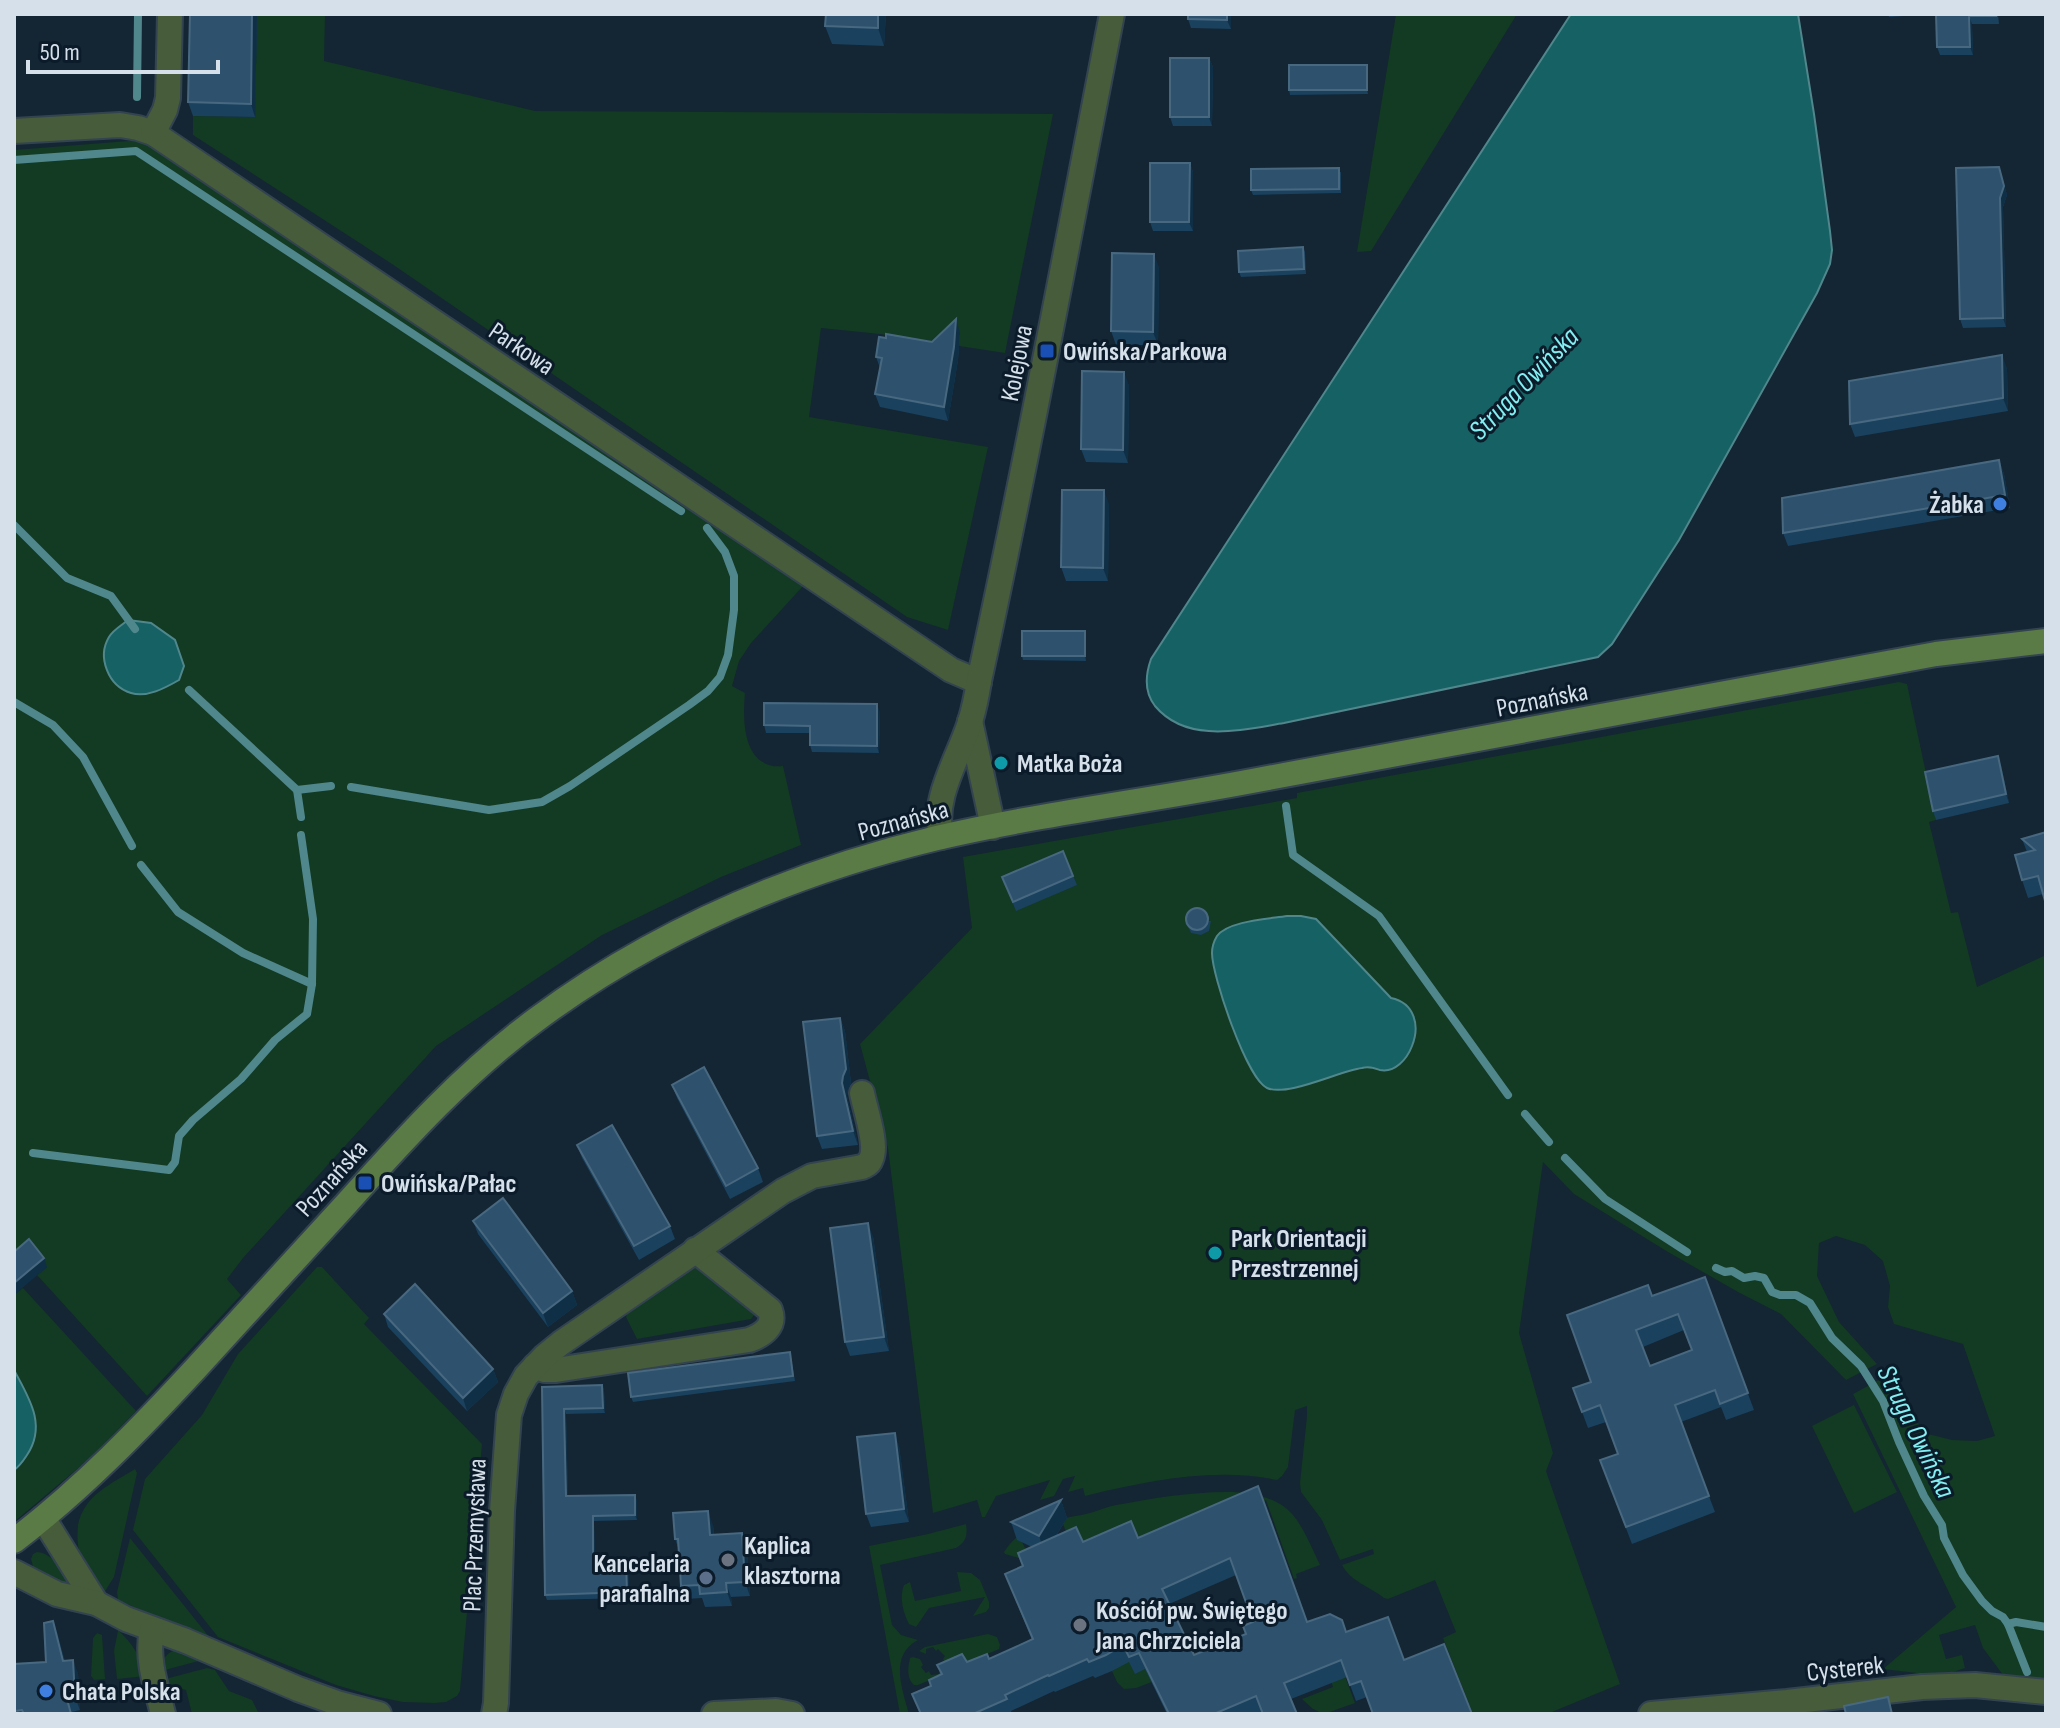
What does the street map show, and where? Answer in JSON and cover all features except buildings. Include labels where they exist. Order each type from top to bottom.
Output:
[{"type":"main road","name":"Poznańska","points":[[14,1541],[88,1480],[151,1417],[419,1124],[476,1069],[533,1021],[575,991],[623,961],[714,913],[809,876],[941,837],[1936,654],[2046,641]]},
{"type":"street","points":[[153,133],[168,98],[170,14]]},
{"type":"street","name":"Kolejowa","points":[[941,837],[938,808],[970,721],[979,682],[1025,464],[1112,14]]},
{"type":"street","name":"Parkowa","points":[[14,131],[120,125],[153,133],[951,670],[979,682]]},
{"type":"street","name":"Kolejowa","points":[[970,721],[993,827]]},
{"type":"street","name":"Plac Przemysława","points":[[494,1714],[509,1415],[520,1386],[535,1366],[561,1343],[803,1179],[868,1164],[872,1158],[873,1143],[862,1093]]},
{"type":"street","points":[[535,1366],[556,1370],[749,1340],[763,1334],[771,1322],[770,1310],[695,1250]]},
{"type":"street","points":[[43,1518],[96,1603]]},
{"type":"street","points":[[14,1572],[57,1594],[96,1603],[152,1630],[186,1641],[307,1692],[379,1714]]},
{"type":"street","points":[[152,1630],[150,1662],[163,1714]]},
{"type":"street","name":"Cysterek","points":[[1651,1714],[1922,1687],[1975,1685],[2046,1692]]},
{"type":"street","points":[[714,1714],[776,1711],[792,1714]]},
{"type":"shaded area","points":[[257,14],[325,14],[324,61],[535,111],[1053,114],[1005,353],[821,328],[809,417],[988,447],[948,630],[907,617],[392,264],[193,135],[193,116],[255,117]]},
{"type":"shaded area","points":[[1396,14],[1517,14],[1371,251],[1357,252]]},
{"type":"shaded area","points":[[141,140],[804,585],[751,643],[739,661],[732,686],[745,693],[746,734],[754,753],[769,765],[783,766],[801,845],[721,877],[602,935],[436,1046],[243,1258],[227,1279],[241,1295],[147,1396],[37,1275],[47,1267],[14,1264],[14,150]]},
{"type":"shaded area","points":[[1899,682],[1907,684],[1936,820],[1929,822],[1951,913],[1958,912],[1977,987],[2046,955],[2046,1681],[2003,1675],[1983,1648],[1975,1625],[1939,1635],[1946,1659],[1962,1655],[1965,1668],[1942,1676],[1883,1669],[1956,1607],[1853,1394],[1886,1376],[1907,1411],[1928,1434],[1952,1440],[1977,1441],[1995,1436],[1963,1344],[1894,1324],[1888,1307],[1890,1286],[1883,1261],[1865,1245],[1836,1236],[1819,1243],[1817,1276],[1839,1322],[1877,1364],[1846,1380],[1781,1314],[1668,1252],[1574,1194],[1543,1162],[1519,1333],[1553,1453],[1546,1471],[1620,1684],[1547,1714],[1473,1714],[1443,1638],[1456,1632],[1435,1580],[1388,1599],[1350,1576],[1342,1565],[1374,1554],[1373,1549],[1340,1560],[1322,1520],[1301,1492],[1307,1406],[1295,1410],[1288,1467],[1277,1480],[1205,1475],[1133,1485],[1085,1496],[1083,1488],[1068,1492],[1075,1476],[1063,1479],[1054,1496],[1040,1500],[1050,1480],[996,1496],[985,1517],[982,1517],[977,1500],[933,1513],[888,1148],[860,1044],[972,928],[963,857],[1297,798],[1297,793]]},
{"type":"shaded area","points":[[694,1266],[705,1270],[755,1309],[751,1319],[637,1339],[626,1317],[628,1308]]},
{"type":"shaded area","points":[[317,1267],[322,1267],[369,1318],[364,1324],[482,1444],[460,1691],[446,1702],[403,1702],[374,1696],[336,1685],[218,1637],[133,1530],[145,1479],[202,1415],[238,1354]]},
{"type":"shaded area","points":[[23,1288],[136,1411],[90,1458],[14,1522],[14,1295]]},
{"type":"shaded area","points":[[1854,1405],[1897,1492],[1854,1513],[1812,1426]]},
{"type":"shaded area","points":[[135,1469],[137,1473],[114,1577],[105,1591],[81,1557],[78,1525],[92,1498]]},
{"type":"shaded area","points":[[1234,1492],[1269,1499],[1281,1504],[1298,1522],[1320,1565],[1296,1574],[1297,1578],[1294,1579],[1266,1500],[1146,1551],[1138,1535],[1107,1551],[1072,1547],[1063,1524],[1022,1542],[1032,1562],[1004,1552],[1022,1533],[1056,1520],[1159,1498]]},
{"type":"shaded area","points":[[966,1524],[966,1538],[956,1548],[880,1565],[892,1625],[901,1635],[918,1640],[903,1654],[901,1683],[909,1714],[900,1714],[869,1546]]},
{"type":"shaded area","points":[[130,1538],[210,1641],[118,1600],[117,1592]]},
{"type":"shaded area","points":[[37,1552],[54,1561],[75,1589],[74,1592],[34,1570],[31,1559]]},
{"type":"shaded area","points":[[957,1572],[971,1573],[980,1580],[989,1602],[986,1612],[973,1616],[985,1597],[929,1608],[916,1627],[909,1624],[902,1604],[904,1585],[910,1582],[915,1601],[961,1591]]},
{"type":"shaded area","points":[[118,1630],[135,1651],[146,1676],[117,1679],[114,1651]]},
{"type":"shaded area","points":[[97,1633],[102,1635],[105,1679],[94,1680],[91,1676],[93,1638]]},
{"type":"shaded area","points":[[988,1634],[997,1637],[999,1649],[959,1666],[946,1664],[945,1656],[933,1647],[926,1649],[926,1654],[919,1651],[925,1647]]},
{"type":"shaded area","points":[[1334,1647],[1355,1703],[1324,1714],[1302,1699],[1333,1687],[1321,1652]]},
{"type":"shaded area","points":[[180,1649],[206,1659],[161,1671],[166,1656]]},
{"type":"shaded area","points":[[910,1658],[920,1659],[926,1673],[939,1674],[939,1670],[942,1675],[914,1685],[908,1672]]},
{"type":"shaded area","points":[[1129,1660],[1151,1667],[1157,1680],[1124,1689],[1112,1671]]},
{"type":"shaded area","points":[[207,1668],[215,1670],[229,1691],[252,1700],[259,1714],[192,1714],[186,1690],[165,1684],[169,1678]]},
{"type":"water","points":[[1571,14],[1798,14],[1830,231],[1830,264],[1817,293],[1679,540],[1612,644],[1598,657],[1250,729],[1199,730],[1168,718],[1155,706],[1147,689],[1151,659]]},
{"type":"water","points":[[128,620],[151,623],[175,640],[184,666],[179,680],[143,694],[131,693],[116,684],[107,670],[104,653],[109,637]]},
{"type":"water","points":[[1287,916],[1316,919],[1391,998],[1410,1010],[1415,1023],[1414,1038],[1410,1051],[1400,1064],[1385,1070],[1367,1067],[1352,1070],[1287,1089],[1267,1088],[1259,1081],[1241,1047],[1224,1003],[1212,949],[1217,936],[1230,927]]},
{"type":"water","points":[[14,1370],[34,1412],[36,1433],[23,1461],[14,1470]]},
{"type":"waterway","points":[[137,97],[138,14]]},
{"type":"waterway","points":[[14,160],[136,151],[681,511]]},
{"type":"waterway","points":[[14,525],[67,578],[111,596],[135,629]]},
{"type":"waterway","points":[[351,787],[489,810],[542,802],[689,705],[720,677],[728,655],[734,610],[734,576],[725,552],[707,528]]},
{"type":"waterway","points":[[189,690],[297,790],[301,817]]},
{"type":"waterway","points":[[14,702],[53,725],[83,757],[132,846]]},
{"type":"waterway","points":[[297,790],[331,786]]},
{"type":"waterway","name":"Struga Owińska","points":[[1286,806],[1293,855],[1379,916],[1508,1095]]},
{"type":"waterway","points":[[33,1153],[169,1170],[175,1162],[179,1136],[193,1120],[241,1079],[275,1040],[307,1014],[312,984],[313,919],[301,835]]},
{"type":"waterway","points":[[141,865],[178,912],[243,953],[312,984]]},
{"type":"waterway","name":"Struga Owińska","points":[[1525,1114],[1549,1142]]},
{"type":"waterway","name":"Struga Owińska","points":[[1565,1158],[1605,1199],[1687,1252]]},
{"type":"waterway","name":"Struga Owińska","points":[[1716,1268],[1732,1271],[1744,1278],[1764,1278],[1772,1292],[1796,1295],[1810,1303],[1832,1338],[1861,1366],[1883,1401],[1899,1442],[1924,1496],[1942,1525],[1944,1538],[1963,1575],[1982,1601],[2008,1624],[2027,1672]]},
{"type":"waterway","points":[[2008,1624],[2016,1622],[2046,1627]]},
{"type":"place","name":"Owińska/Parkowa","points":[[1047,351]]},
{"type":"place","name":"Żabka","points":[[2000,504]]},
{"type":"place","name":"Matka Boża","points":[[1001,763]]},
{"type":"place","name":"Owińska/Pałac","points":[[365,1183]]},
{"type":"place","name":"Park Orientacji Przestrzennej","points":[[1215,1253]]},
{"type":"place","name":"Kaplica klasztorna","points":[[728,1560]]},
{"type":"place","name":"Kancelaria parafialna","points":[[706,1578]]},
{"type":"place","name":"Kościół pw. Świętego Jana Chrzciciela","points":[[1080,1625]]},
{"type":"place","name":"Chata Polska","points":[[46,1691]]}]
